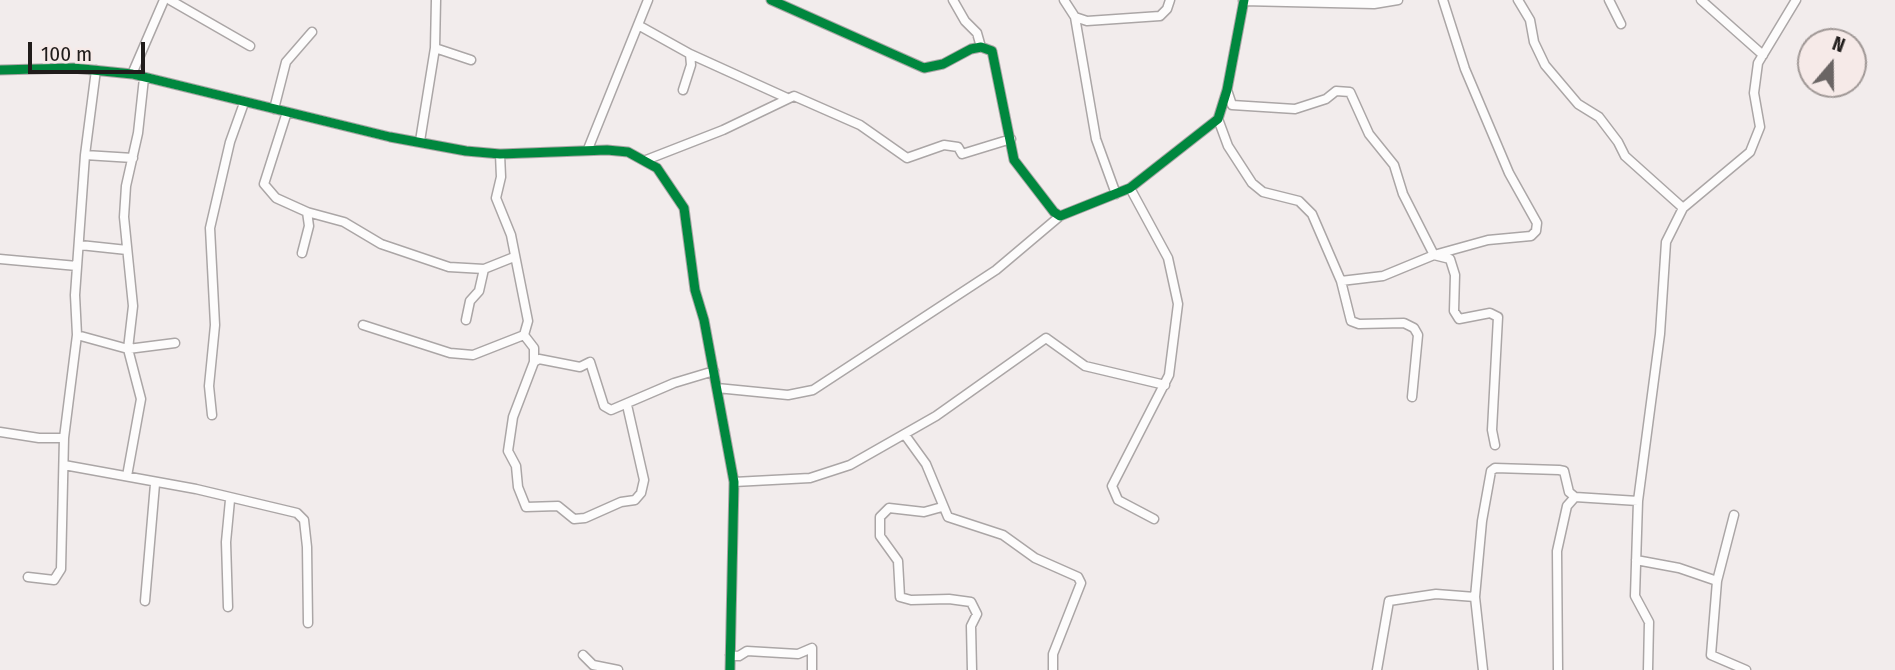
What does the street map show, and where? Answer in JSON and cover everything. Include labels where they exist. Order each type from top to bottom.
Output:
[{"type":"street","points":[[132,74],[164,0]]},
{"type":"street","points":[[170,0],[250,46]]},
{"type":"street","points":[[420,141],[435,48],[436,0]]},
{"type":"street","points":[[588,149],[648,0]]},
{"type":"street","points":[[771,0],[924,68],[943,64],[981,47],[992,51],[1014,160],[1060,216]]},
{"type":"street","points":[[953,0],[965,21],[977,33],[981,47]]},
{"type":"street","points":[[1064,0],[1075,17],[1096,139],[1116,194]]},
{"type":"street","points":[[1075,17],[1087,20],[1160,16],[1167,9],[1170,0]]},
{"type":"street","points":[[717,388],[788,395],[813,390],[996,270],[1060,216],[1130,187],[1217,119],[1227,90],[1244,1],[1374,5],[1398,0]]},
{"type":"street","points":[[1341,281],[1393,274],[1434,255],[1488,240],[1531,236],[1537,223],[1509,173],[1465,69],[1443,0]]},
{"type":"street","points":[[1518,0],[1530,20],[1534,42],[1545,65],[1578,104],[1599,117],[1625,156],[1640,172],[1683,208]]},
{"type":"street","points":[[1608,0],[1621,24]]},
{"type":"street","points":[[1701,0],[1763,55]]},
{"type":"street","points":[[1648,670],[1648,622],[1635,596],[1638,501],[1662,311],[1666,242],[1683,208],[1750,152],[1760,127],[1754,79],[1763,55],[1796,0]]},
{"type":"street","points":[[638,25],[690,54],[787,98]]},
{"type":"street","points":[[274,109],[286,62],[312,32]]},
{"type":"street","points":[[435,48],[471,60]]},
{"type":"street","points":[[683,90],[691,65],[690,54]]},
{"type":"street","points":[[0,70],[74,68],[132,74],[244,103],[466,151],[500,153],[588,149],[628,152],[646,160],[668,180],[684,208],[695,290],[714,371],[734,482],[730,670]]},
{"type":"street","points":[[28,577],[54,580],[59,577],[64,438],[77,335],[77,266],[85,155],[96,70]]},
{"type":"street","points":[[127,476],[141,399],[128,349],[133,306],[124,217],[126,186],[133,158],[144,78]]},
{"type":"street","points":[[1227,90],[1232,105],[1295,108],[1326,99],[1336,91],[1350,92],[1369,134],[1394,165],[1403,194],[1434,255],[1450,259],[1455,275],[1454,311],[1459,319],[1490,313],[1497,317],[1492,430],[1495,445]]},
{"type":"street","points":[[646,160],[723,130],[794,96],[860,125],[908,158],[944,145],[958,147],[962,154],[1011,139]]},
{"type":"street","points":[[212,415],[209,386],[215,324],[210,228],[230,142],[244,103]]},
{"type":"street","points":[[287,112],[264,184],[275,198],[307,212],[344,222],[381,244],[449,267],[484,269],[514,257]]},
{"type":"street","points":[[1217,119],[1228,146],[1252,183],[1264,192],[1299,201],[1308,208],[1320,228],[1341,281],[1351,321],[1359,324],[1404,323],[1418,335],[1412,397]]},
{"type":"street","points":[[500,153],[501,177],[496,198],[511,235],[528,321],[524,335]]},
{"type":"street","points":[[85,155],[133,158]]},
{"type":"street","points":[[1130,187],[1168,258],[1176,292],[1177,324],[1165,385],[1112,486],[1118,500],[1154,519]]},
{"type":"street","points":[[302,253],[309,226],[307,212]]},
{"type":"street","points":[[80,245],[127,250]]},
{"type":"street","points":[[0,259],[77,266]]},
{"type":"street","points":[[466,320],[470,301],[479,292],[484,269]]},
{"type":"street","points":[[363,325],[450,353],[473,355],[524,335]]},
{"type":"street","points":[[77,335],[128,349],[175,343]]},
{"type":"street","points":[[524,335],[534,348],[534,362],[513,417],[508,451],[516,466],[518,487],[526,507],[558,506],[574,519],[635,500],[641,493],[644,480],[627,405]]},
{"type":"street","points":[[734,482],[810,478],[850,464],[905,435],[1046,338],[1085,366],[1165,385]]},
{"type":"street","points":[[534,362],[539,359],[580,367],[590,362],[604,407],[611,410],[674,383],[714,371]]},
{"type":"street","points":[[0,432],[39,438],[64,438]]},
{"type":"street","points":[[905,435],[937,486],[942,507],[948,517],[1003,535],[1035,558],[1078,577],[1081,583],[1052,654],[1053,670]]},
{"type":"street","points":[[64,465],[127,476],[155,484],[196,489],[230,500],[286,508],[304,520],[308,623]]},
{"type":"street","points":[[1483,670],[1475,597],[1482,521],[1491,471],[1495,468],[1564,471],[1569,492],[1575,497],[1638,501]]},
{"type":"street","points":[[145,601],[155,484]]},
{"type":"street","points":[[1558,670],[1557,551],[1567,506],[1575,497]]},
{"type":"street","points":[[228,607],[226,542],[230,500]]},
{"type":"street","points":[[942,507],[924,512],[889,508],[880,517],[880,536],[898,561],[900,597],[911,600],[971,602],[977,614],[971,626],[972,670]]},
{"type":"street","points":[[1734,515],[1717,581],[1711,655],[1746,670]]},
{"type":"street","points":[[1636,560],[1679,568],[1717,581]]},
{"type":"street","points":[[1377,670],[1389,601],[1436,593],[1475,597]]},
{"type":"street","points":[[730,655],[739,656],[747,651],[798,654],[812,648],[812,670]]},
{"type":"street","points":[[583,655],[593,665],[618,670]]},
{"type":"street","points":[[1379,659],[1387,670]]},
{"type":"cycle path","points":[[771,0],[924,68],[943,64],[971,49],[981,47],[992,51],[1014,160],[1060,216],[1130,188],[1218,119],[1227,90],[1244,0]]},
{"type":"cycle path","points":[[0,70],[73,68],[132,74],[390,137],[466,151],[500,154],[607,150],[628,152],[657,168],[684,208],[695,290],[704,320],[734,482],[730,670]]}]
